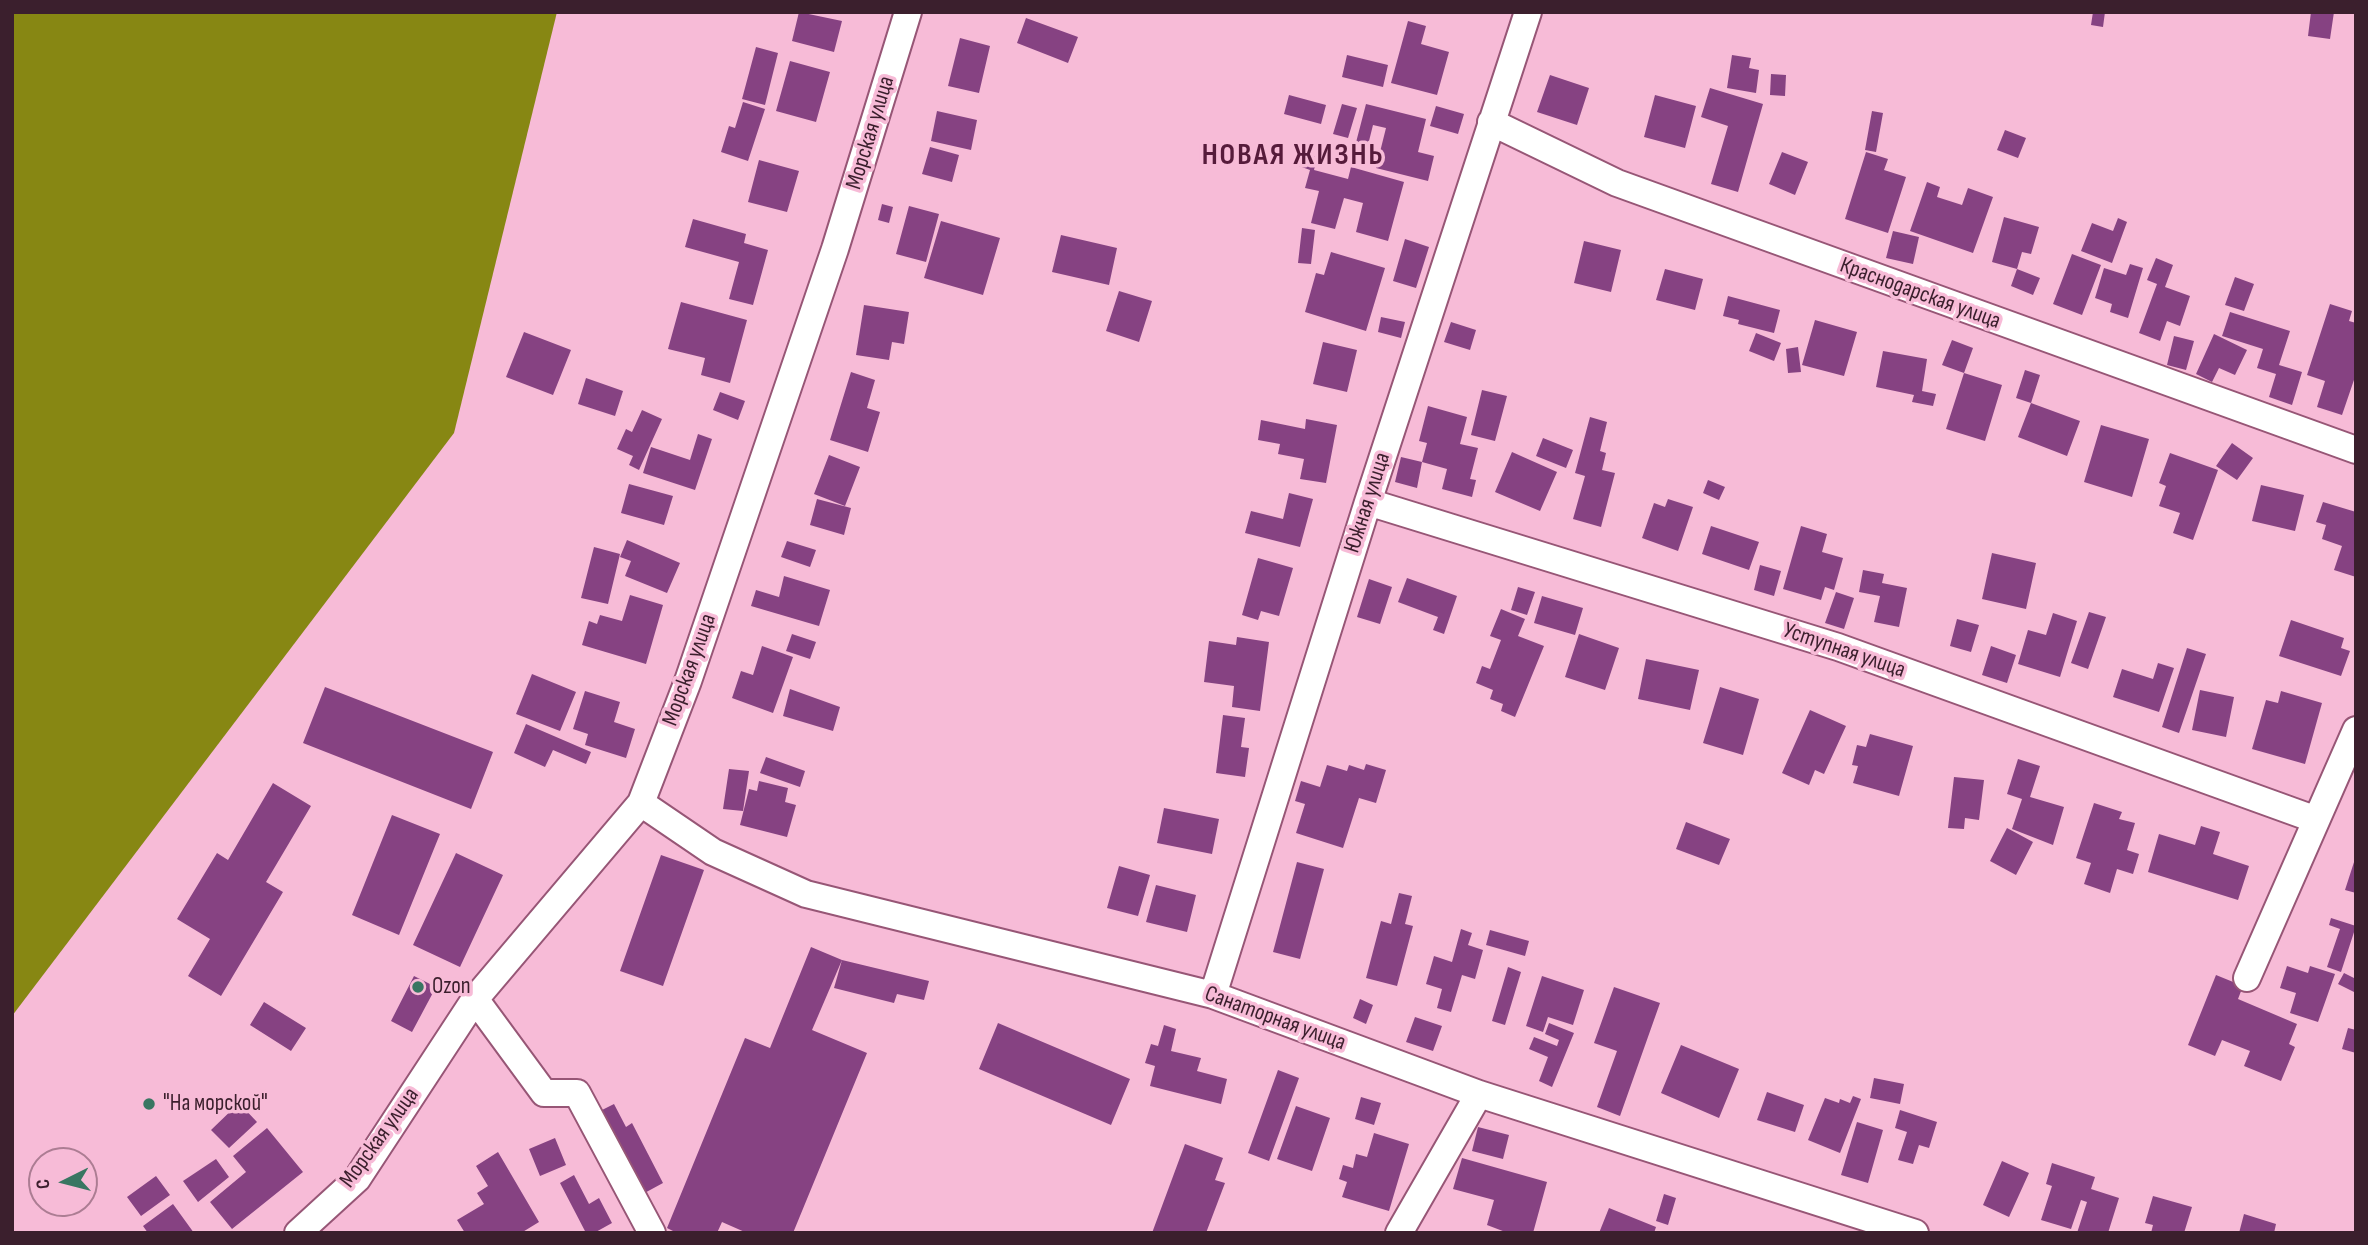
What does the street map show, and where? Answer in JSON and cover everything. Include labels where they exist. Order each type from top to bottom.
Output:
[{"type":"street","name":"Морская улица","points":[[299,1233],[357,1178],[475,999],[641,803],[688,681],[835,249],[908,12]]},
{"type":"street","name":"Южная улица","points":[[1213,995],[1368,502],[1528,12]]},
{"type":"street","name":"Краснодарская улица","points":[[1491,122],[1617,183],[2356,450]]},
{"type":"street","name":"Уступная улица","points":[[1368,502],[1838,647],[2314,819]]},
{"type":"street","points":[[2247,978],[2314,819],[2356,730]]},
{"type":"street","name":"Санаторная улица","points":[[641,803],[713,852],[806,894],[1213,995],[1479,1094],[1915,1233]]},
{"type":"street","points":[[475,999],[544,1093],[577,1093],[652,1233]]},
{"type":"street","points":[[1399,1233],[1479,1094]]},
{"type":"shaded area","points":[[12,12],[557,12],[454,433],[12,1016]]},
{"type":"building","points":[[799,12],[842,21],[834,52],[792,41]]},
{"type":"building","points":[[2093,12],[2105,12],[2103,27],[2091,25]]},
{"type":"building","points":[[2311,12],[2334,12],[2330,39],[2308,36]]},
{"type":"building","points":[[1026,18],[1078,37],[1068,63],[1017,43]]},
{"type":"building","points":[[1408,21],[1426,26],[1421,44],[1449,52],[1437,95],[1391,83]]},
{"type":"building","points":[[960,38],[990,46],[979,93],[948,86]]},
{"type":"building","points":[[756,47],[778,53],[765,105],[742,99]]},
{"type":"building","points":[[1347,55],[1388,65],[1383,87],[1342,77]]},
{"type":"building","points":[[1732,55],[1751,58],[1749,68],[1759,70],[1756,93],[1727,88]]},
{"type":"building","points":[[790,61],[830,72],[816,122],[776,111]]},
{"type":"building","points":[[1771,74],[1786,75],[1785,96],[1770,95]]},
{"type":"building","points":[[1550,75],[1589,88],[1577,125],[1537,112]]},
{"type":"building","points":[[1710,88],[1763,104],[1738,192],[1711,184],[1728,126],[1701,117]]},
{"type":"building","points":[[1289,95],[1326,105],[1321,124],[1284,114]]},
{"type":"building","points":[[1655,95],[1696,106],[1685,148],[1644,137]]},
{"type":"building","points":[[743,102],[765,109],[748,161],[721,152],[729,126],[735,128]]},
{"type":"building","points":[[1342,104],[1357,108],[1348,138],[1333,134]]},
{"type":"building","points":[[1366,104],[1426,119],[1418,152],[1434,156],[1428,181],[1376,168],[1386,128],[1373,125],[1365,157],[1353,154]]},
{"type":"building","points":[[1436,106],[1464,114],[1458,134],[1430,126]]},
{"type":"building","points":[[937,111],[977,120],[971,150],[931,141]]},
{"type":"building","points":[[1872,111],[1883,113],[1876,152],[1865,150]]},
{"type":"building","points":[[2005,130],[2026,138],[2018,158],[1997,150]]},
{"type":"building","points":[[930,147],[959,155],[952,182],[922,174]]},
{"type":"building","points":[[1782,152],[1808,162],[1795,195],[1769,184]]},
{"type":"building","points":[[1866,152],[1888,159],[1884,170],[1906,177],[1888,233],[1845,219]]},
{"type":"building","points":[[1302,153],[1317,157],[1314,170],[1348,179],[1351,167],[1404,182],[1388,241],[1356,232],[1363,203],[1344,198],[1335,229],[1311,223],[1319,191],[1305,188],[1310,170],[1299,166]]},
{"type":"building","points":[[759,160],[799,171],[787,212],[748,202]]},
{"type":"building","points":[[1927,182],[1940,187],[1937,197],[1962,205],[1968,188],[1993,197],[1973,253],[1910,231]]},
{"type":"building","points":[[882,204],[893,207],[889,223],[878,220]]},
{"type":"building","points":[[909,206],[939,214],[926,262],[896,254]]},
{"type":"building","points":[[2004,217],[2039,227],[2031,254],[2022,252],[2017,269],[1992,262]]},
{"type":"building","points":[[2118,218],[2127,222],[2112,263],[2081,251],[2092,223],[2113,231]]},
{"type":"building","points":[[693,219],[746,234],[744,243],[768,250],[753,305],[729,299],[739,262],[685,247]]},
{"type":"building","points":[[941,221],[1000,238],[983,295],[924,278]]},
{"type":"building","points":[[1302,228],[1315,230],[1311,264],[1298,263]]},
{"type":"building","points":[[1893,231],[1919,237],[1913,264],[1886,258]]},
{"type":"building","points":[[1061,235],[1117,248],[1109,285],[1052,272]]},
{"type":"building","points":[[1405,239],[1429,247],[1416,288],[1393,281]]},
{"type":"building","points":[[1584,241],[1621,250],[1611,292],[1574,283]]},
{"type":"building","points":[[1331,252],[1385,268],[1366,331],[1305,312],[1316,273],[1324,275]]},
{"type":"building","points":[[2072,254],[2101,265],[2082,315],[2053,304]]},
{"type":"building","points":[[2156,258],[2173,265],[2165,287],[2190,296],[2180,326],[2167,321],[2160,341],[2139,333],[2157,284],[2147,280]]},
{"type":"building","points":[[2130,264],[2143,268],[2128,318],[2110,312],[2112,304],[2095,298],[2104,268],[2126,275]]},
{"type":"building","points":[[1665,269],[1703,279],[1695,310],[1656,300]]},
{"type":"building","points":[[2017,269],[2040,278],[2033,295],[2011,286]]},
{"type":"building","points":[[2235,277],[2254,284],[2244,311],[2225,305]]},
{"type":"building","points":[[1119,291],[1152,301],[1139,342],[1106,331]]},
{"type":"building","points":[[1728,296],[1780,310],[1774,333],[1738,324],[1739,320],[1723,316]]},
{"type":"building","points":[[681,302],[747,320],[730,383],[701,375],[705,358],[668,349]]},
{"type":"building","points":[[2330,304],[2352,311],[2349,321],[2356,323],[2356,374],[2342,415],[2317,407],[2325,381],[2307,375]]},
{"type":"building","points":[[864,305],[909,312],[904,344],[892,342],[889,360],[856,355]]},
{"type":"building","points":[[2230,312],[2290,331],[2279,365],[2302,372],[2292,405],[2269,397],[2276,374],[2257,368],[2263,349],[2222,336]]},
{"type":"building","points":[[1381,317],[1405,322],[1401,338],[1378,332]]},
{"type":"building","points":[[1815,320],[1857,332],[1844,376],[1802,365]]},
{"type":"building","points":[[1451,322],[1476,330],[1470,350],[1444,342]]},
{"type":"building","points":[[524,332],[571,350],[553,395],[506,377]]},
{"type":"building","points":[[1756,333],[1781,343],[1774,361],[1749,351]]},
{"type":"building","points":[[2214,334],[2247,350],[2235,375],[2219,368],[2212,382],[2196,374]]},
{"type":"building","points":[[2174,336],[2194,341],[2186,370],[2167,365]]},
{"type":"building","points":[[1952,340],[1973,348],[1964,373],[1942,365]]},
{"type":"building","points":[[1323,342],[1357,350],[1347,392],[1313,384]]},
{"type":"building","points":[[1798,347],[1801,372],[1788,373],[1786,349]]},
{"type":"building","points":[[1883,351],[1927,359],[1922,391],[1936,394],[1933,406],[1912,402],[1914,395],[1876,387]]},
{"type":"building","points":[[2025,370],[2040,375],[2031,403],[2016,398]]},
{"type":"building","points":[[851,372],[875,380],[867,408],[880,412],[868,452],[830,440]]},
{"type":"building","points":[[1964,373],[2002,385],[1985,441],[1946,429]]},
{"type":"building","points":[[586,378],[623,391],[615,416],[578,404]]},
{"type":"building","points":[[1482,390],[1507,396],[1495,441],[1471,435]]},
{"type":"building","points":[[720,392],[745,401],[738,420],[713,410]]},
{"type":"building","points":[[2031,403],[2080,421],[2067,456],[2018,437]]},
{"type":"building","points":[[1428,406],[1467,417],[1460,444],[1478,448],[1470,479],[1476,480],[1472,497],[1442,489],[1447,469],[1422,462],[1427,443],[1419,441]]},
{"type":"building","points":[[642,410],[662,419],[639,470],[629,465],[633,456],[617,449],[626,429],[632,432]]},
{"type":"building","points":[[1590,417],[1607,422],[1600,451],[1606,453],[1602,470],[1615,473],[1601,527],[1573,519],[1585,476],[1575,473]]},
{"type":"building","points":[[1306,419],[1337,425],[1326,483],[1300,479],[1304,459],[1278,454],[1280,444],[1258,440],[1261,420],[1305,429]]},
{"type":"building","points":[[2101,425],[2149,439],[2132,497],[2084,482]]},
{"type":"building","points":[[698,434],[712,439],[695,490],[643,473],[651,447],[690,460]]},
{"type":"building","points":[[1543,438],[1573,450],[1566,468],[1536,456]]},
{"type":"building","points":[[2232,443],[2253,458],[2237,480],[2216,466]]},
{"type":"building","points":[[1512,452],[1557,472],[1540,511],[1495,492]]},
{"type":"building","points":[[2170,453],[2218,470],[2193,540],[2173,533],[2180,513],[2159,506],[2166,486],[2159,483]]},
{"type":"building","points":[[829,455],[860,467],[845,506],[814,494]]},
{"type":"building","points":[[1401,457],[1422,462],[1417,488],[1395,482]]},
{"type":"building","points":[[1708,480],[1725,487],[1719,500],[1703,493]]},
{"type":"building","points":[[629,484],[673,496],[664,525],[621,513]]},
{"type":"building","points":[[2261,485],[2304,495],[2295,531],[2252,521]]},
{"type":"building","points":[[1289,493],[1313,499],[1300,547],[1245,533],[1251,511],[1283,519]]},
{"type":"building","points":[[817,499],[851,508],[844,535],[810,525]]},
{"type":"building","points":[[1668,499],[1693,507],[1678,551],[1642,538],[1654,503],[1665,507]]},
{"type":"building","points":[[2323,502],[2356,512],[2356,577],[2334,570],[2342,546],[2322,539],[2326,525],[2316,522]]},
{"type":"building","points":[[1711,526],[1759,542],[1749,570],[1702,554]]},
{"type":"building","points":[[1801,526],[1827,534],[1822,552],[1843,558],[1834,590],[1825,587],[1821,600],[1783,589]]},
{"type":"building","points":[[627,540],[680,563],[667,593],[625,576],[631,561],[620,557]]},
{"type":"building","points":[[787,541],[816,550],[810,567],[781,557]]},
{"type":"building","points":[[594,547],[620,554],[608,604],[581,598]]},
{"type":"building","points":[[1992,553],[2036,563],[2026,609],[1982,599]]},
{"type":"building","points":[[1258,558],[1293,568],[1279,616],[1261,611],[1258,620],[1242,615]]},
{"type":"building","points":[[1760,565],[1781,571],[1774,596],[1754,590]]},
{"type":"building","points":[[1863,570],[1884,574],[1882,583],[1907,588],[1899,627],[1874,622],[1880,596],[1859,592]]},
{"type":"building","points":[[784,576],[830,590],[819,626],[751,606],[756,590],[779,597]]},
{"type":"building","points":[[1407,578],[1457,596],[1444,634],[1433,630],[1438,617],[1398,602]]},
{"type":"building","points":[[1369,579],[1392,587],[1380,624],[1357,617]]},
{"type":"building","points":[[1518,587],[1535,592],[1527,615],[1511,610]]},
{"type":"building","points":[[1836,592],[1854,598],[1844,629],[1825,623]]},
{"type":"building","points":[[630,595],[663,605],[646,664],[582,645],[589,621],[597,624],[600,615],[622,621]]},
{"type":"building","points":[[1542,596],[1583,608],[1575,635],[1534,623]]},
{"type":"building","points":[[1501,609],[1525,619],[1518,636],[1544,646],[1515,717],[1501,711],[1503,704],[1490,699],[1493,690],[1476,683],[1482,666],[1490,669],[1501,640],[1490,636]]},
{"type":"building","points":[[2089,612],[2106,617],[2088,669],[2071,663]]},
{"type":"building","points":[[2053,613],[2077,621],[2060,677],[2018,664],[2028,630],[2046,635]]},
{"type":"building","points":[[1957,619],[1979,625],[1971,652],[1950,646]]},
{"type":"building","points":[[2291,620],[2344,638],[2341,648],[2350,651],[2341,676],[2279,656]]},
{"type":"building","points":[[792,634],[816,642],[810,659],[786,651]]},
{"type":"building","points":[[1579,634],[1619,648],[1605,690],[1565,677]]},
{"type":"building","points":[[1237,637],[1269,642],[1260,711],[1232,707],[1234,686],[1204,682],[1209,641],[1236,645]]},
{"type":"building","points":[[762,646],[793,657],[773,713],[732,698],[741,671],[753,675]]},
{"type":"building","points":[[1991,646],[2016,655],[2007,683],[1982,675]]},
{"type":"building","points":[[2187,648],[2206,654],[2179,733],[2162,727]]},
{"type":"building","points":[[1646,659],[1699,670],[1690,710],[1638,699]]},
{"type":"building","points":[[2158,663],[2174,668],[2159,712],[2113,697],[2122,669],[2153,679]]},
{"type":"building","points":[[532,674],[576,692],[560,731],[516,714]]},
{"type":"building","points":[[325,687],[493,752],[471,809],[303,743]]},
{"type":"building","points":[[1720,687],[1759,699],[1743,755],[1703,743]]},
{"type":"building","points":[[790,689],[840,707],[833,731],[783,716]]},
{"type":"building","points":[[2200,690],[2234,697],[2226,737],[2192,730]]},
{"type":"building","points":[[585,691],[620,702],[614,722],[635,729],[626,758],[585,745],[588,734],[573,729]]},
{"type":"building","points":[[2281,691],[2322,703],[2305,764],[2252,749],[2266,700],[2278,703]]},
{"type":"building","points":[[1810,710],[1846,726],[1824,774],[1815,770],[1809,785],[1782,773]]},
{"type":"building","points":[[1223,715],[1245,718],[1241,747],[1249,748],[1245,777],[1216,773]]},
{"type":"building","points":[[526,724],[591,752],[586,764],[553,750],[545,767],[514,753]]},
{"type":"building","points":[[1870,734],[1913,746],[1899,796],[1853,783],[1858,766],[1852,765],[1857,745],[1866,747]]},
{"type":"building","points":[[766,757],[805,771],[800,787],[760,773]]},
{"type":"building","points":[[2018,759],[2040,766],[2030,797],[2064,807],[2053,845],[2012,829],[2022,799],[2007,794]]},
{"type":"building","points":[[1366,764],[1386,770],[1376,803],[1359,798],[1343,848],[1296,833],[1305,804],[1295,801],[1301,781],[1320,787],[1327,765],[1347,771],[1349,765],[1364,770]]},
{"type":"building","points":[[729,769],[749,771],[743,811],[723,809]]},
{"type":"building","points":[[1954,777],[1984,780],[1979,820],[1965,818],[1964,829],[1948,828]]},
{"type":"building","points":[[759,781],[788,788],[785,802],[796,805],[787,837],[740,825],[749,789],[757,791]]},
{"type":"building","points":[[273,783],[311,806],[266,882],[283,892],[221,996],[188,976],[210,939],[177,919],[217,853],[228,860]]},
{"type":"building","points":[[2094,803],[2122,812],[2119,819],[2135,823],[2127,850],[2139,854],[2133,874],[2117,869],[2110,893],[2084,884],[2091,863],[2076,858]]},
{"type":"building","points":[[1164,808],[1219,819],[1212,854],[1157,843]]},
{"type":"building","points":[[392,815],[440,834],[399,935],[352,915]]},
{"type":"building","points":[[1686,822],[1730,839],[1719,865],[1676,849]]},
{"type":"building","points":[[2201,826],[2220,832],[2213,854],[2249,866],[2238,900],[2148,872],[2159,834],[2195,845]]},
{"type":"building","points":[[2007,828],[2033,842],[2016,875],[1990,861]]},
{"type":"building","points":[[456,853],[503,875],[460,967],[413,945]]},
{"type":"building","points":[[661,855],[704,870],[663,986],[620,971]]},
{"type":"building","points":[[2356,859],[2356,893],[2345,890]]},
{"type":"building","points":[[1297,862],[1324,869],[1300,959],[1273,952]]},
{"type":"building","points":[[1119,866],[1150,875],[1138,916],[1107,908]]},
{"type":"building","points":[[1156,885],[1196,895],[1187,932],[1146,922]]},
{"type":"building","points":[[1399,893],[1412,896],[1405,924],[1413,926],[1397,986],[1366,978],[1381,921],[1391,924]]},
{"type":"building","points":[[2331,918],[2356,926],[2341,972],[2327,967],[2340,929],[2329,925]]},
{"type":"building","points":[[1461,929],[1472,933],[1468,945],[1483,950],[1475,979],[1462,975],[1451,1012],[1437,1008],[1442,989],[1426,984],[1434,956],[1452,962]]},
{"type":"building","points":[[1490,930],[1529,941],[1525,956],[1486,945]]},
{"type":"building","points":[[811,947],[842,960],[812,1030],[867,1053],[793,1233],[747,1233],[722,1222],[717,1233],[677,1233],[667,1228],[745,1038],[770,1048]]},
{"type":"building","points":[[842,960],[929,981],[924,1000],[897,994],[894,1003],[834,988]]},
{"type":"building","points":[[2287,966],[2308,973],[2310,966],[2335,974],[2318,1022],[2290,1013],[2296,993],[2280,988]]},
{"type":"building","points":[[1508,967],[1521,972],[1505,1025],[1492,1021]]},
{"type":"building","points":[[2344,973],[2356,979],[2356,993],[2338,984]]},
{"type":"building","points":[[2216,975],[2243,986],[2238,999],[2297,1024],[2289,1044],[2295,1047],[2281,1081],[2244,1066],[2250,1051],[2222,1040],[2215,1056],[2188,1045]]},
{"type":"building","points":[[414,976],[436,987],[412,1032],[391,1021]]},
{"type":"building","points":[[1542,976],[1584,990],[1573,1025],[1548,1017],[1543,1032],[1526,1026]]},
{"type":"building","points":[[1614,987],[1660,1003],[1620,1116],[1597,1107],[1617,1051],[1594,1043]]},
{"type":"building","points":[[1360,999],[1373,1005],[1366,1024],[1353,1018]]},
{"type":"building","points":[[264,1002],[306,1028],[291,1051],[250,1025]]},
{"type":"building","points":[[1415,1017],[1442,1026],[1433,1051],[1406,1042]]},
{"type":"building","points":[[998,1023],[1130,1079],[1111,1125],[979,1069]]},
{"type":"building","points":[[1549,1023],[1574,1033],[1552,1087],[1539,1081],[1548,1057],[1529,1049],[1534,1037],[1557,1046],[1559,1040],[1545,1034]]},
{"type":"building","points":[[1164,1025],[1176,1029],[1171,1051],[1201,1058],[1197,1071],[1227,1079],[1221,1104],[1150,1086],[1155,1066],[1145,1063],[1151,1044],[1158,1046]]},
{"type":"building","points":[[2348,1028],[2356,1030],[2356,1053],[2342,1049]]},
{"type":"building","points":[[1681,1045],[1739,1069],[1719,1118],[1661,1093]]},
{"type":"building","points":[[1278,1070],[1299,1078],[1269,1161],[1248,1153]]},
{"type":"building","points":[[1874,1078],[1904,1084],[1900,1104],[1870,1098]]},
{"type":"building","points":[[1767,1092],[1804,1105],[1795,1132],[1757,1120]]},
{"type":"building","points":[[1853,1096],[1861,1099],[1840,1153],[1808,1140],[1825,1098],[1839,1103],[1840,1099],[1850,1103]]},
{"type":"building","points":[[1361,1097],[1381,1103],[1374,1125],[1355,1119]]},
{"type":"building","points":[[239,1103],[257,1122],[229,1148],[211,1130]]},
{"type":"building","points":[[614,1104],[626,1127],[632,1123],[663,1183],[639,1196],[596,1113]]},
{"type":"building","points":[[1296,1106],[1330,1118],[1312,1171],[1277,1159]]},
{"type":"building","points":[[1900,1110],[1937,1122],[1929,1148],[1919,1145],[1913,1164],[1898,1160],[1907,1132],[1895,1128]]},
{"type":"building","points":[[1857,1122],[1883,1130],[1868,1183],[1841,1175]]},
{"type":"building","points":[[1478,1127],[1509,1135],[1503,1159],[1472,1151]]},
{"type":"building","points":[[267,1128],[303,1172],[232,1229],[210,1202],[246,1172],[233,1156]]},
{"type":"building","points":[[1374,1133],[1409,1144],[1389,1211],[1342,1197],[1347,1182],[1339,1179],[1343,1165],[1353,1168],[1356,1154],[1367,1157]]},
{"type":"building","points":[[555,1138],[566,1165],[540,1176],[529,1149]]},
{"type":"building","points":[[1185,1144],[1223,1158],[1215,1180],[1225,1183],[1206,1233],[1152,1233]]},
{"type":"building","points":[[498,1152],[539,1222],[521,1233],[465,1233],[457,1220],[484,1204],[477,1193],[488,1186],[476,1166]]},
{"type":"building","points":[[1462,1158],[1547,1182],[1533,1233],[1508,1233],[1487,1225],[1494,1200],[1453,1189]]},
{"type":"building","points":[[216,1159],[229,1177],[198,1202],[183,1181]]},
{"type":"building","points":[[2002,1161],[2029,1173],[2009,1217],[1983,1205]]},
{"type":"building","points":[[2052,1163],[2095,1177],[2091,1189],[2119,1198],[2108,1233],[2077,1233],[2087,1202],[2081,1200],[2071,1229],[2041,1220],[2052,1186],[2046,1184]]},
{"type":"building","points":[[574,1175],[589,1204],[599,1198],[612,1223],[594,1233],[586,1233],[560,1183]]},
{"type":"building","points":[[156,1176],[170,1195],[141,1216],[127,1197]]},
{"type":"building","points":[[1664,1194],[1676,1198],[1668,1225],[1656,1221]]},
{"type":"building","points":[[2153,1196],[2192,1207],[2184,1233],[2151,1233],[2153,1225],[2145,1223]]},
{"type":"building","points":[[173,1204],[194,1233],[148,1233],[143,1226]]},
{"type":"building","points":[[1609,1208],[1656,1227],[1654,1233],[1599,1233]]},
{"type":"building","points":[[2244,1214],[2276,1224],[2274,1233],[2239,1233]]},
{"type":"place","name":"Ozon","points":[[418,987]]},
{"type":"place","name":"\"На морской\"","points":[[149,1104]]},
{"type":"district","name":"НОВАЯ ЖИЗНЬ","points":[[1293,156]]}]
